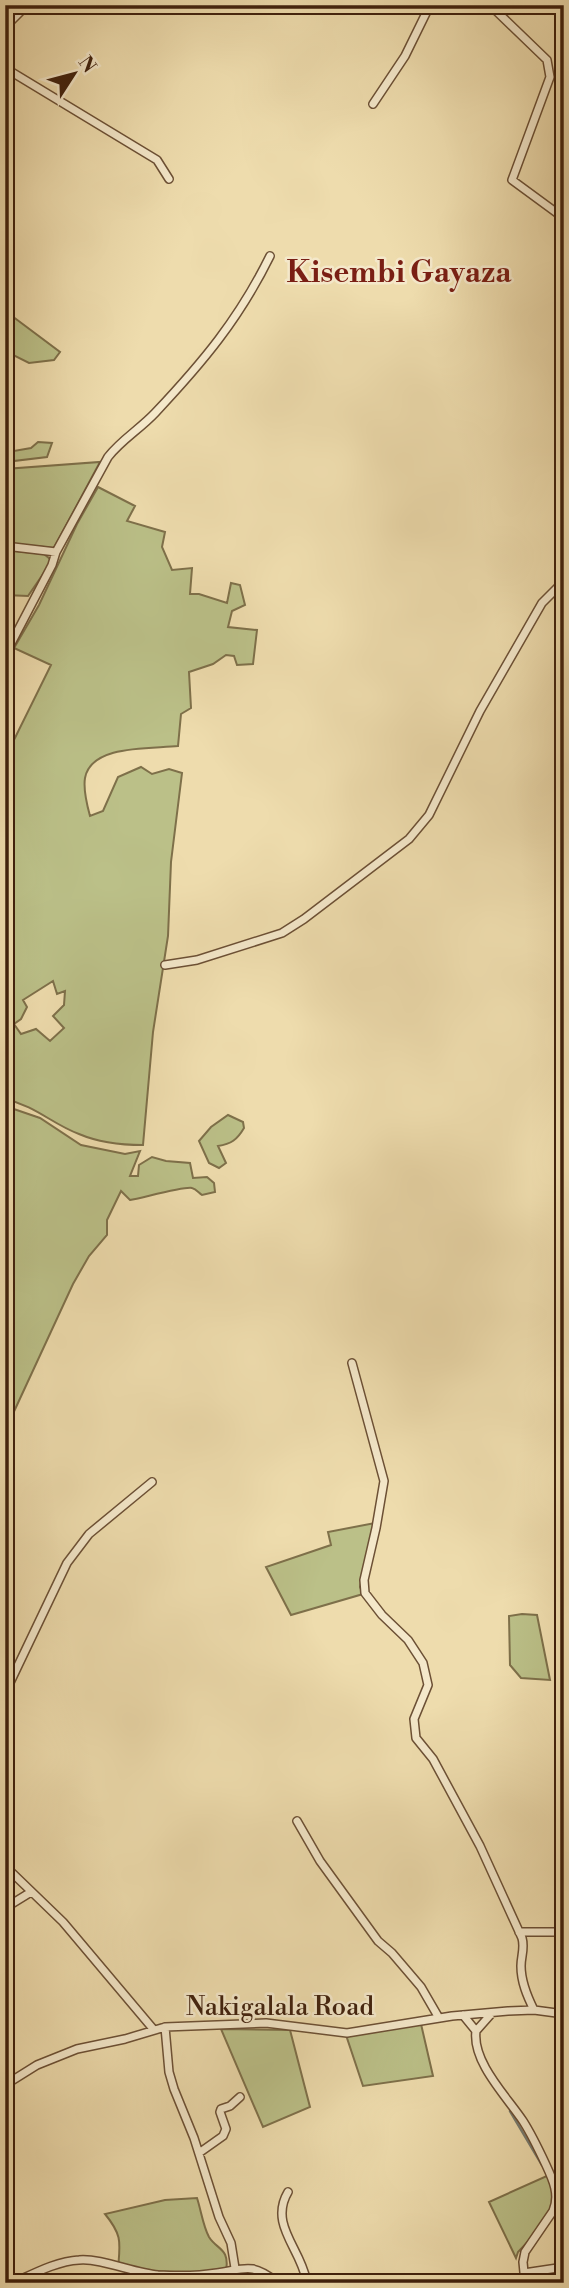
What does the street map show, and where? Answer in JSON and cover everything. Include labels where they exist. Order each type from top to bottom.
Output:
[{"type":"street","points":[[5,27],[27,5]]},
{"type":"street","points":[[373,104],[405,56],[430,5]]},
{"type":"street","points":[[489,5],[547,60],[550,77],[512,180],[564,216]]},
{"type":"street","points":[[551,5],[564,8]]},
{"type":"street","points":[[5,68],[157,160],[169,178]]},
{"type":"street","points":[[5,655],[107,457],[152,416],[205,359],[254,289],[270,256]]},
{"type":"street","points":[[5,546],[56,552]]},
{"type":"street","points":[[165,965],[197,960],[282,933],[409,839],[429,815],[480,711],[542,603],[558,587],[564,587]]},
{"type":"street","points":[[352,1363],[384,1481],[364,1580],[365,1593],[382,1615],[408,1640],[423,1663],[428,1685],[414,1719],[416,1738],[433,1759],[480,1846],[519,1933],[524,1947],[522,1976],[534,2010]]},
{"type":"street","points":[[5,1693],[67,1563],[89,1534],[152,1482]]},
{"type":"street","points":[[297,1821],[320,1861],[378,1941],[393,1953],[421,1987],[439,2018]]},
{"type":"street","points":[[5,1866],[83,1944],[154,2030]]},
{"type":"street","points":[[5,1908],[32,1892]]},
{"type":"street","points":[[519,1933],[564,1932]]},
{"type":"street","name":"Nakigalala Road","points":[[5,2085],[37,2065],[77,2049],[165,2028],[267,2023],[347,2033],[463,2015],[534,2010],[564,2014]]},
{"type":"street","points":[[476,2031],[493,2013]]},
{"type":"street","points":[[463,2015],[476,2031],[476,2043],[489,2073],[534,2140],[554,2182],[555,2207],[525,2252],[525,2283]]},
{"type":"street","points":[[165,2028],[169,2072],[219,2217],[231,2243],[234,2269]]},
{"type":"street","points":[[199,2153],[223,2136],[226,2129],[221,2109],[230,2106],[240,2097]]},
{"type":"street","points":[[13,2283],[78,2260],[159,2279],[251,2268],[277,2282],[306,2281],[285,2231],[281,2213],[281,2204],[288,2192]]},
{"type":"street","points":[[524,2273],[564,2267]]},
{"type":"green space","points":[[12,316],[60,352],[54,360],[29,363],[5,351],[5,325]]},
{"type":"green space","points":[[38,442],[52,443],[47,457],[5,462],[5,445],[14,451],[31,448]]},
{"type":"green space","points":[[100,462],[54,548],[5,543],[5,469]]},
{"type":"green space","points":[[98,487],[135,506],[127,521],[165,532],[162,547],[172,570],[192,568],[190,594],[199,594],[227,603],[231,583],[240,585],[245,605],[232,611],[228,627],[257,630],[253,664],[237,665],[234,656],[226,655],[213,664],[189,672],[191,708],[181,714],[178,746],[139,748],[110,754],[98,759],[85,778],[90,816],[103,811],[118,777],[141,767],[152,774],[169,769],[182,773],[171,862],[168,936],[153,1032],[143,1145],[111,1143],[87,1137],[26,1106],[5,1099],[5,751],[8,752],[51,665],[14,648],[39,605],[77,524]],"holes":[[[53,981],[57,994],[65,991],[64,1005],[53,1016],[64,1028],[50,1041],[36,1029],[21,1034],[14,1024],[21,1019],[27,1007],[23,1000]]]},
{"type":"green space","points":[[5,550],[44,554],[50,559],[50,564],[28,596],[5,595]]},
{"type":"green space","points":[[5,1106],[40,1118],[81,1145],[125,1154],[140,1151],[130,1176],[138,1176],[139,1165],[152,1157],[190,1163],[193,1178],[207,1177],[214,1183],[215,1192],[202,1195],[195,1189],[188,1188],[130,1200],[121,1191],[107,1220],[107,1235],[89,1256],[73,1284],[5,1431]]},
{"type":"green space","points":[[228,1115],[243,1122],[244,1128],[233,1141],[218,1146],[226,1163],[219,1168],[209,1163],[199,1141],[211,1127]]},
{"type":"green space","points":[[375,1523],[360,1587],[363,1594],[291,1615],[266,1567],[331,1545],[328,1532]]},
{"type":"green space","points":[[537,1615],[550,1680],[521,1678],[510,1665],[509,1616]]},
{"type":"green space","points":[[421,2024],[433,2076],[363,2086],[346,2035]]},
{"type":"green space","points":[[221,2029],[290,2030],[310,2107],[263,2127]]},
{"type":"green space","points":[[549,2175],[554,2183],[555,2213],[518,2252],[516,2258],[489,2202]]},
{"type":"green space","points":[[197,2198],[209,2237],[226,2258],[226,2271],[193,2273],[118,2269],[118,2234],[105,2214],[165,2200]]},
{"type":"waterway","points":[[510,2111],[542,2165]]},
{"type":"district","name":"Kisembi Gayaza","points":[[399,272]]}]
